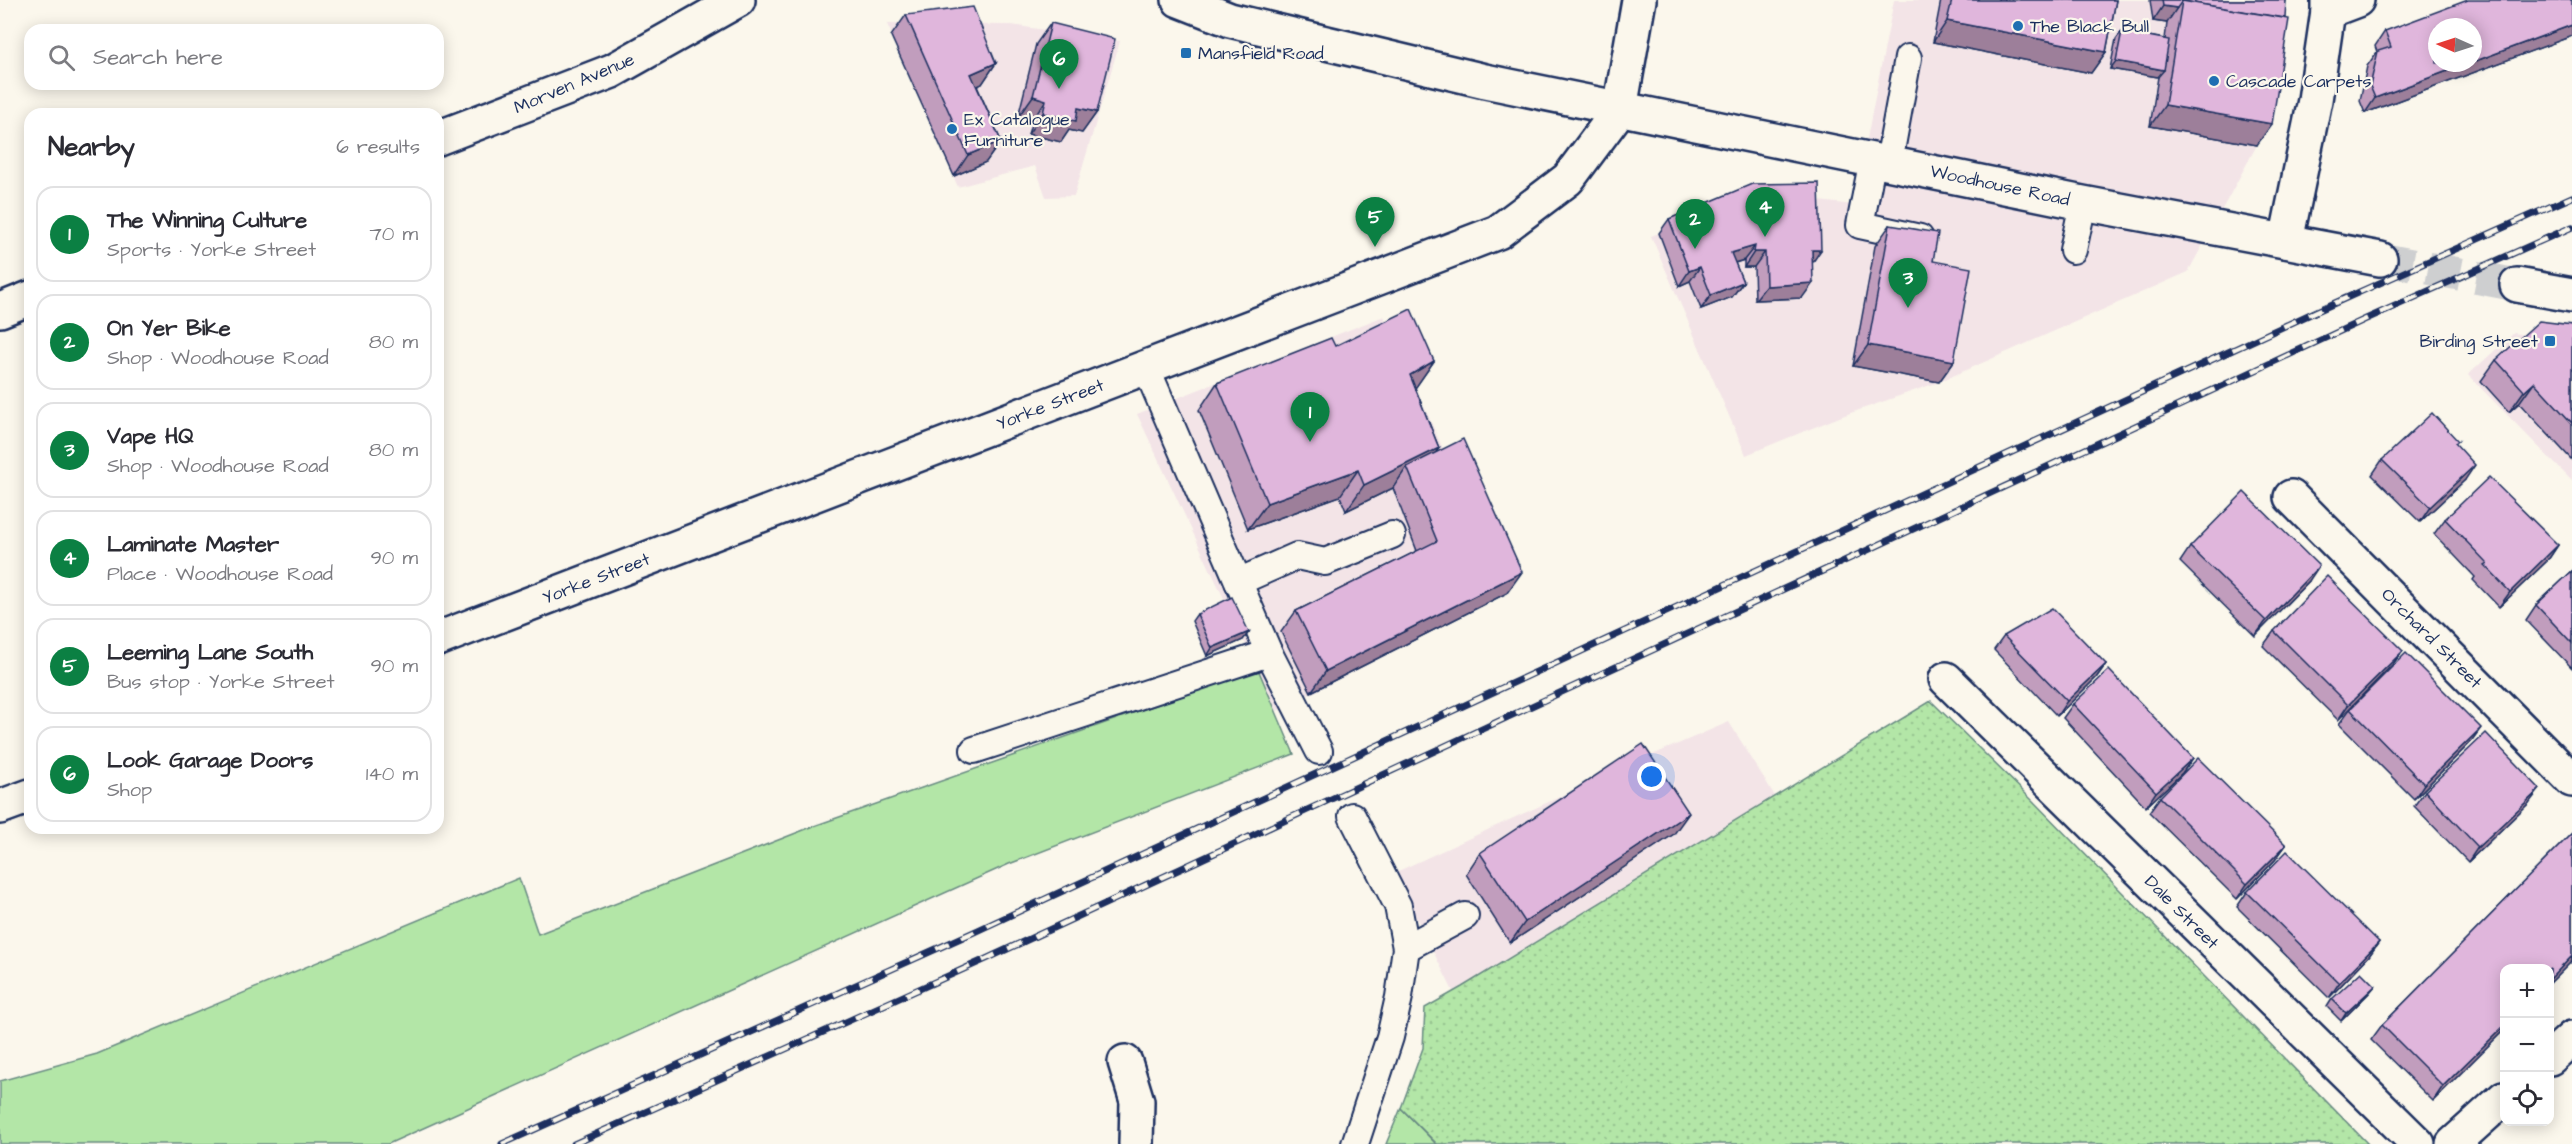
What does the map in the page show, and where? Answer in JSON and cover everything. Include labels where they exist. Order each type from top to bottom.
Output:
[{"type":"main road","name":"Morven Avenue","points":[[444,136],[612,70],[738,0]]},
{"type":"main road","name":"Woodhouse Road","points":[[1179,0],[1230,20],[1485,81],[2083,203],[2380,259]]},
{"type":"main road","points":[[1620,109],[1639,0]]},
{"type":"main road","points":[[2286,241],[2315,100],[2338,4]]},
{"type":"main road","name":"Yorke Street","points":[[444,637],[1498,232],[1568,179],[1620,109]]},
{"type":"main road","points":[[2517,285],[2572,295]]},
{"type":"main road","points":[[0,309],[24,300]]},
{"type":"main road","name":"Orchard Street","points":[[2291,497],[2572,780]]},
{"type":"main road","name":"Dale Street","points":[[1946,679],[2418,1144]]},
{"type":"main road","points":[[0,807],[24,798]]},
{"type":"main road","points":[[2554,1054],[2572,1038]]},
{"type":"main road","points":[[1125,1062],[1137,1101],[1136,1144]]},
{"type":"main road","points":[[2453,1144],[2500,1102]]},
{"type":"lane","points":[[1908,58],[1881,160],[1860,225],[1925,239]]},
{"type":"lane","points":[[2073,250],[2083,203]]},
{"type":"lane","points":[[1146,368],[1269,653],[1319,751]]},
{"type":"lane","points":[[1238,582],[1297,556],[1324,562],[1392,535]]},
{"type":"lane","points":[[974,750],[1269,653]]},
{"type":"lane","points":[[1352,816],[1398,906],[1406,948],[1390,1037],[1355,1144]]},
{"type":"lane","points":[[1406,948],[1465,916]]},
{"type":"shaded area","points":[[1894,0],[2276,0],[2257,145],[2188,272],[1939,382],[1842,416],[1746,455],[1651,236],[1712,213],[1819,201],[1854,205]]},
{"type":"shaded area","points":[[887,24],[1011,25],[1120,41],[1074,196],[1046,197],[1035,166],[958,187]]},
{"type":"shaded area","points":[[1384,316],[1507,593],[1277,711],[1137,414]]},
{"type":"shaded area","points":[[2514,333],[2572,344],[2572,481],[2468,375]]},
{"type":"shaded area","points":[[1729,722],[1775,796],[1454,993],[1394,873],[1629,765]]},
{"type":"green space","points":[[1258,669],[1294,754],[1009,864],[388,1144],[0,1144],[0,1081],[97,1054],[519,878],[538,934],[814,826]]},
{"type":"green space","points":[[1931,701],[2033,801],[2368,1144],[1437,1144],[1401,1108],[1423,1048],[1425,1008]]},
{"type":"green space","points":[[1401,1108],[1436,1144],[1386,1144]]},
{"type":"building","points":[[1952,0],[2116,0],[2106,52],[1947,21]]},
{"type":"building","points":[[2162,0],[2286,0],[2285,18],[2182,1],[2177,8],[2163,6]]},
{"type":"building","points":[[2468,0],[2572,0],[2572,25],[2482,59],[2482,18],[2428,18],[2428,72],[2445,72],[2375,98],[2370,86],[2378,51],[2391,47],[2385,31]]},
{"type":"building","points":[[2182,1],[2289,19],[2272,124],[2165,105]]},
{"type":"building","points":[[973,7],[996,63],[971,74],[1001,141],[968,155],[906,15]]},
{"type":"building","points":[[1051,23],[1115,39],[1097,112],[1078,108],[1076,121],[1043,113],[1046,100],[1033,96]]},
{"type":"building","points":[[2122,31],[2169,40],[2164,70],[2116,61]]},
{"type":"building","points":[[1819,183],[1821,250],[1812,250],[1813,283],[1766,286],[1765,252],[1754,252],[1755,246],[1731,253],[1743,282],[1711,295],[1700,267],[1689,271],[1669,219],[1752,184]]},
{"type":"building","points":[[1890,225],[1938,233],[1933,261],[1971,268],[1954,361],[1868,345]]},
{"type":"building","points":[[1411,309],[1434,361],[1410,375],[1439,448],[1364,485],[1358,470],[1267,503],[1217,383],[1331,338],[1335,346]]},
{"type":"building","points":[[2539,321],[2572,325],[2572,423],[2534,382],[2524,391],[2496,360]]},
{"type":"building","points":[[2432,413],[2458,441],[2455,443],[2475,465],[2430,507],[2382,460]]},
{"type":"building","points":[[1463,439],[1522,572],[1326,671],[1296,611],[1437,541],[1407,467]]},
{"type":"building","points":[[2489,477],[2558,545],[2510,592],[2484,565],[2487,563],[2445,519]]},
{"type":"building","points":[[2244,492],[2319,566],[2266,621],[2190,547]]},
{"type":"building","points":[[2572,571],[2572,643],[2536,605]]},
{"type":"building","points":[[2327,576],[2403,651],[2348,705],[2274,631]]},
{"type":"building","points":[[1232,597],[1249,632],[1212,648],[1197,614]]},
{"type":"building","points":[[2052,608],[2106,664],[2067,701],[2004,636]]},
{"type":"building","points":[[2406,653],[2481,728],[2424,784],[2350,709]]},
{"type":"building","points":[[2109,670],[2193,758],[2156,792],[2073,704]]},
{"type":"building","points":[[2486,733],[2540,789],[2478,847],[2425,791]]},
{"type":"building","points":[[1643,744],[1689,813],[1525,922],[1480,853]]},
{"type":"building","points":[[2198,758],[2286,845],[2247,884],[2160,797]]},
{"type":"building","points":[[2572,833],[2572,956],[2554,975],[2554,964],[2500,964],[2500,1030],[2443,1086],[2382,1025]]},
{"type":"building","points":[[2287,851],[2379,942],[2339,983],[2247,892]]},
{"type":"building","points":[[2361,972],[2375,986],[2346,1013],[2332,999]]},
{"type":"tunnel","points":[[2380,259],[2517,285]]},
{"type":"railway","points":[[502,1144],[974,932],[2317,311],[2572,197]]},
{"type":"railway","points":[[574,1144],[986,959],[2366,319],[2572,227]]},
{"type":"place","name":"The Black Bull","points":[[2018,26]]},
{"type":"place","name":"Mansfield Road","points":[[1186,53]]},
{"type":"place","name":"Cascade Carpets","points":[[2214,81]]},
{"type":"place","name":"Look Garage Doors","points":[[1059,89]]},
{"type":"place","name":"Ex Catalogue Furniture","points":[[952,129]]},
{"type":"place","name":"Laminate Master","points":[[1765,237]]},
{"type":"place","name":"Leeming Lane South","points":[[1375,247]]},
{"type":"place","name":"On Yer Bike","points":[[1695,249]]},
{"type":"place","name":"Vape HQ","points":[[1908,308]]},
{"type":"place","name":"Birding Street","points":[[2550,341]]},
{"type":"place","name":"The Winning Culture","points":[[1310,442]]}]
